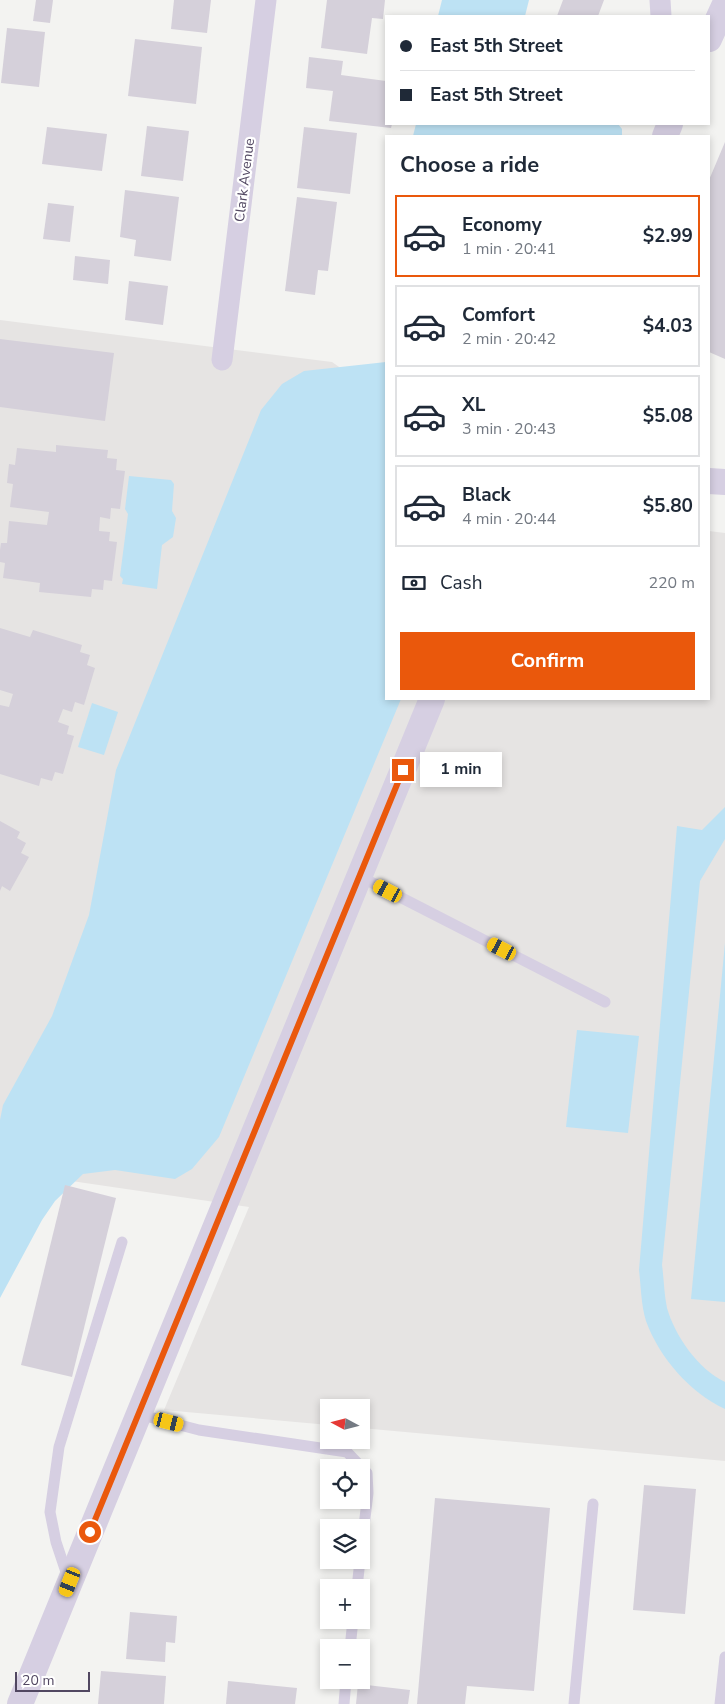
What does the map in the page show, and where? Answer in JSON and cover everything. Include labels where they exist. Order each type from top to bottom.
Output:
[{"type":"street","name":"Clark Avenue","points":[[222,360],[266,0]]},
{"type":"street","points":[[660,0],[661,15]]},
{"type":"street","points":[[710,37],[725,4]]},
{"type":"street","points":[[710,481],[725,482]]},
{"type":"street","points":[[20,1704],[432,700]]},
{"type":"lane","points":[[359,876],[605,1002]]},
{"type":"lane","points":[[70,1582],[56,1542],[50,1512],[59,1447],[122,1242]]},
{"type":"lane","points":[[138,1414],[199,1430],[347,1452],[366,1473],[368,1493],[365,1519]]},
{"type":"lane","points":[[574,1704],[593,1504]]},
{"type":"lane","points":[[720,1704],[725,1656]]},
{"type":"lane","points":[[344,1704],[345,1689]]},
{"type":"shaded area","points":[[442,0],[529,0],[525,15],[438,15]]},
{"type":"shaded area","points":[[416,125],[619,125],[622,129],[622,135],[413,135]]},
{"type":"shaded area","points":[[0,320],[332,362],[385,399],[385,700],[710,700],[710,531],[725,533],[725,1461],[370,1429],[370,1399],[320,1399],[320,1424],[164,1410],[249,1207],[51,1178],[0,1226]]},
{"type":"shaded area","points":[[385,362],[385,700],[401,700],[219,1137],[192,1169],[175,1179],[115,1170],[83,1174],[55,1201],[42,1220],[0,1298],[0,1120],[3,1105],[52,1016],[89,915],[116,770],[261,410],[282,384],[304,371]]},
{"type":"shaded area","points":[[129,476],[171,480],[174,484],[172,511],[176,518],[173,537],[162,545],[157,589],[122,584],[123,579],[120,576],[128,514],[125,509]]},
{"type":"shaded area","points":[[92,703],[118,712],[104,755],[78,747]]},
{"type":"shaded area","points":[[725,807],[725,839],[700,881],[662,1265],[666,1303],[671,1319],[689,1351],[706,1369],[725,1382],[725,1409],[700,1394],[688,1384],[659,1348],[644,1315],[639,1270],[677,826],[702,830]]},
{"type":"shaded area","points":[[725,943],[725,1302],[691,1299]]},
{"type":"shaded area","points":[[577,1030],[639,1036],[628,1133],[566,1127]]},
{"type":"building","points":[[36,0],[53,0],[50,23],[33,21]]},
{"type":"building","points":[[174,0],[211,0],[207,33],[171,29]]},
{"type":"building","points":[[327,0],[385,0],[383,19],[372,18],[367,54],[321,48]]},
{"type":"building","points":[[563,0],[604,0],[598,15],[557,15]]},
{"type":"building","points":[[7,28],[45,32],[39,87],[1,83]]},
{"type":"building","points":[[135,39],[202,47],[196,104],[128,96]]},
{"type":"building","points":[[309,57],[343,61],[341,75],[385,81],[385,125],[392,125],[391,128],[329,121],[333,91],[306,88]]},
{"type":"building","points":[[147,126],[189,131],[183,181],[141,176]]},
{"type":"building","points":[[47,127],[107,134],[102,171],[42,164]]},
{"type":"building","points":[[304,127],[357,133],[350,194],[297,188]]},
{"type":"building","points":[[725,142],[725,359],[710,352],[710,178]]},
{"type":"building","points":[[125,190],[179,197],[171,261],[134,256],[136,240],[120,237]]},
{"type":"building","points":[[297,197],[337,202],[328,271],[318,270],[315,295],[285,291]]},
{"type":"building","points":[[48,203],[74,206],[70,242],[43,239]]},
{"type":"building","points":[[75,256],[110,260],[108,284],[73,280]]},
{"type":"building","points":[[129,281],[168,286],[163,325],[125,320]]},
{"type":"building","points":[[0,339],[114,353],[105,421],[0,407]]},
{"type":"building","points":[[56,445],[108,450],[107,458],[117,459],[116,470],[125,471],[120,509],[111,508],[110,519],[100,517],[99,531],[110,532],[109,541],[117,542],[112,581],[104,580],[103,590],[92,589],[91,597],[39,592],[40,583],[3,578],[5,563],[0,562],[0,550],[1,543],[7,543],[9,521],[47,525],[49,512],[10,507],[13,484],[7,483],[9,464],[15,465],[17,448],[56,452]]},
{"type":"building","points":[[0,628],[30,637],[33,630],[82,645],[80,652],[90,655],[87,665],[95,668],[84,705],[75,702],[72,712],[63,709],[58,722],[69,726],[67,734],[74,736],[63,774],[55,772],[52,781],[41,778],[39,786],[0,774],[0,705],[9,707],[13,694],[0,690]]},
{"type":"building","points":[[0,821],[20,832],[17,838],[26,843],[21,853],[29,857],[10,891],[2,886],[0,891]]},
{"type":"building","points":[[65,1185],[116,1198],[72,1377],[21,1365]]},
{"type":"building","points":[[644,1485],[696,1489],[685,1614],[633,1610]]},
{"type":"building","points":[[435,1498],[550,1508],[534,1691],[467,1686],[465,1704],[417,1704]]},
{"type":"building","points":[[130,1612],[177,1616],[175,1643],[166,1642],[165,1662],[126,1659]]},
{"type":"building","points":[[101,1671],[166,1676],[164,1704],[98,1704]]},
{"type":"building","points":[[228,1681],[297,1688],[295,1704],[226,1704]]},
{"type":"building","points":[[370,1685],[410,1690],[408,1704],[356,1704],[358,1689],[370,1689]]},
{"type":"route","points":[[90,1532],[403,770]]}]
